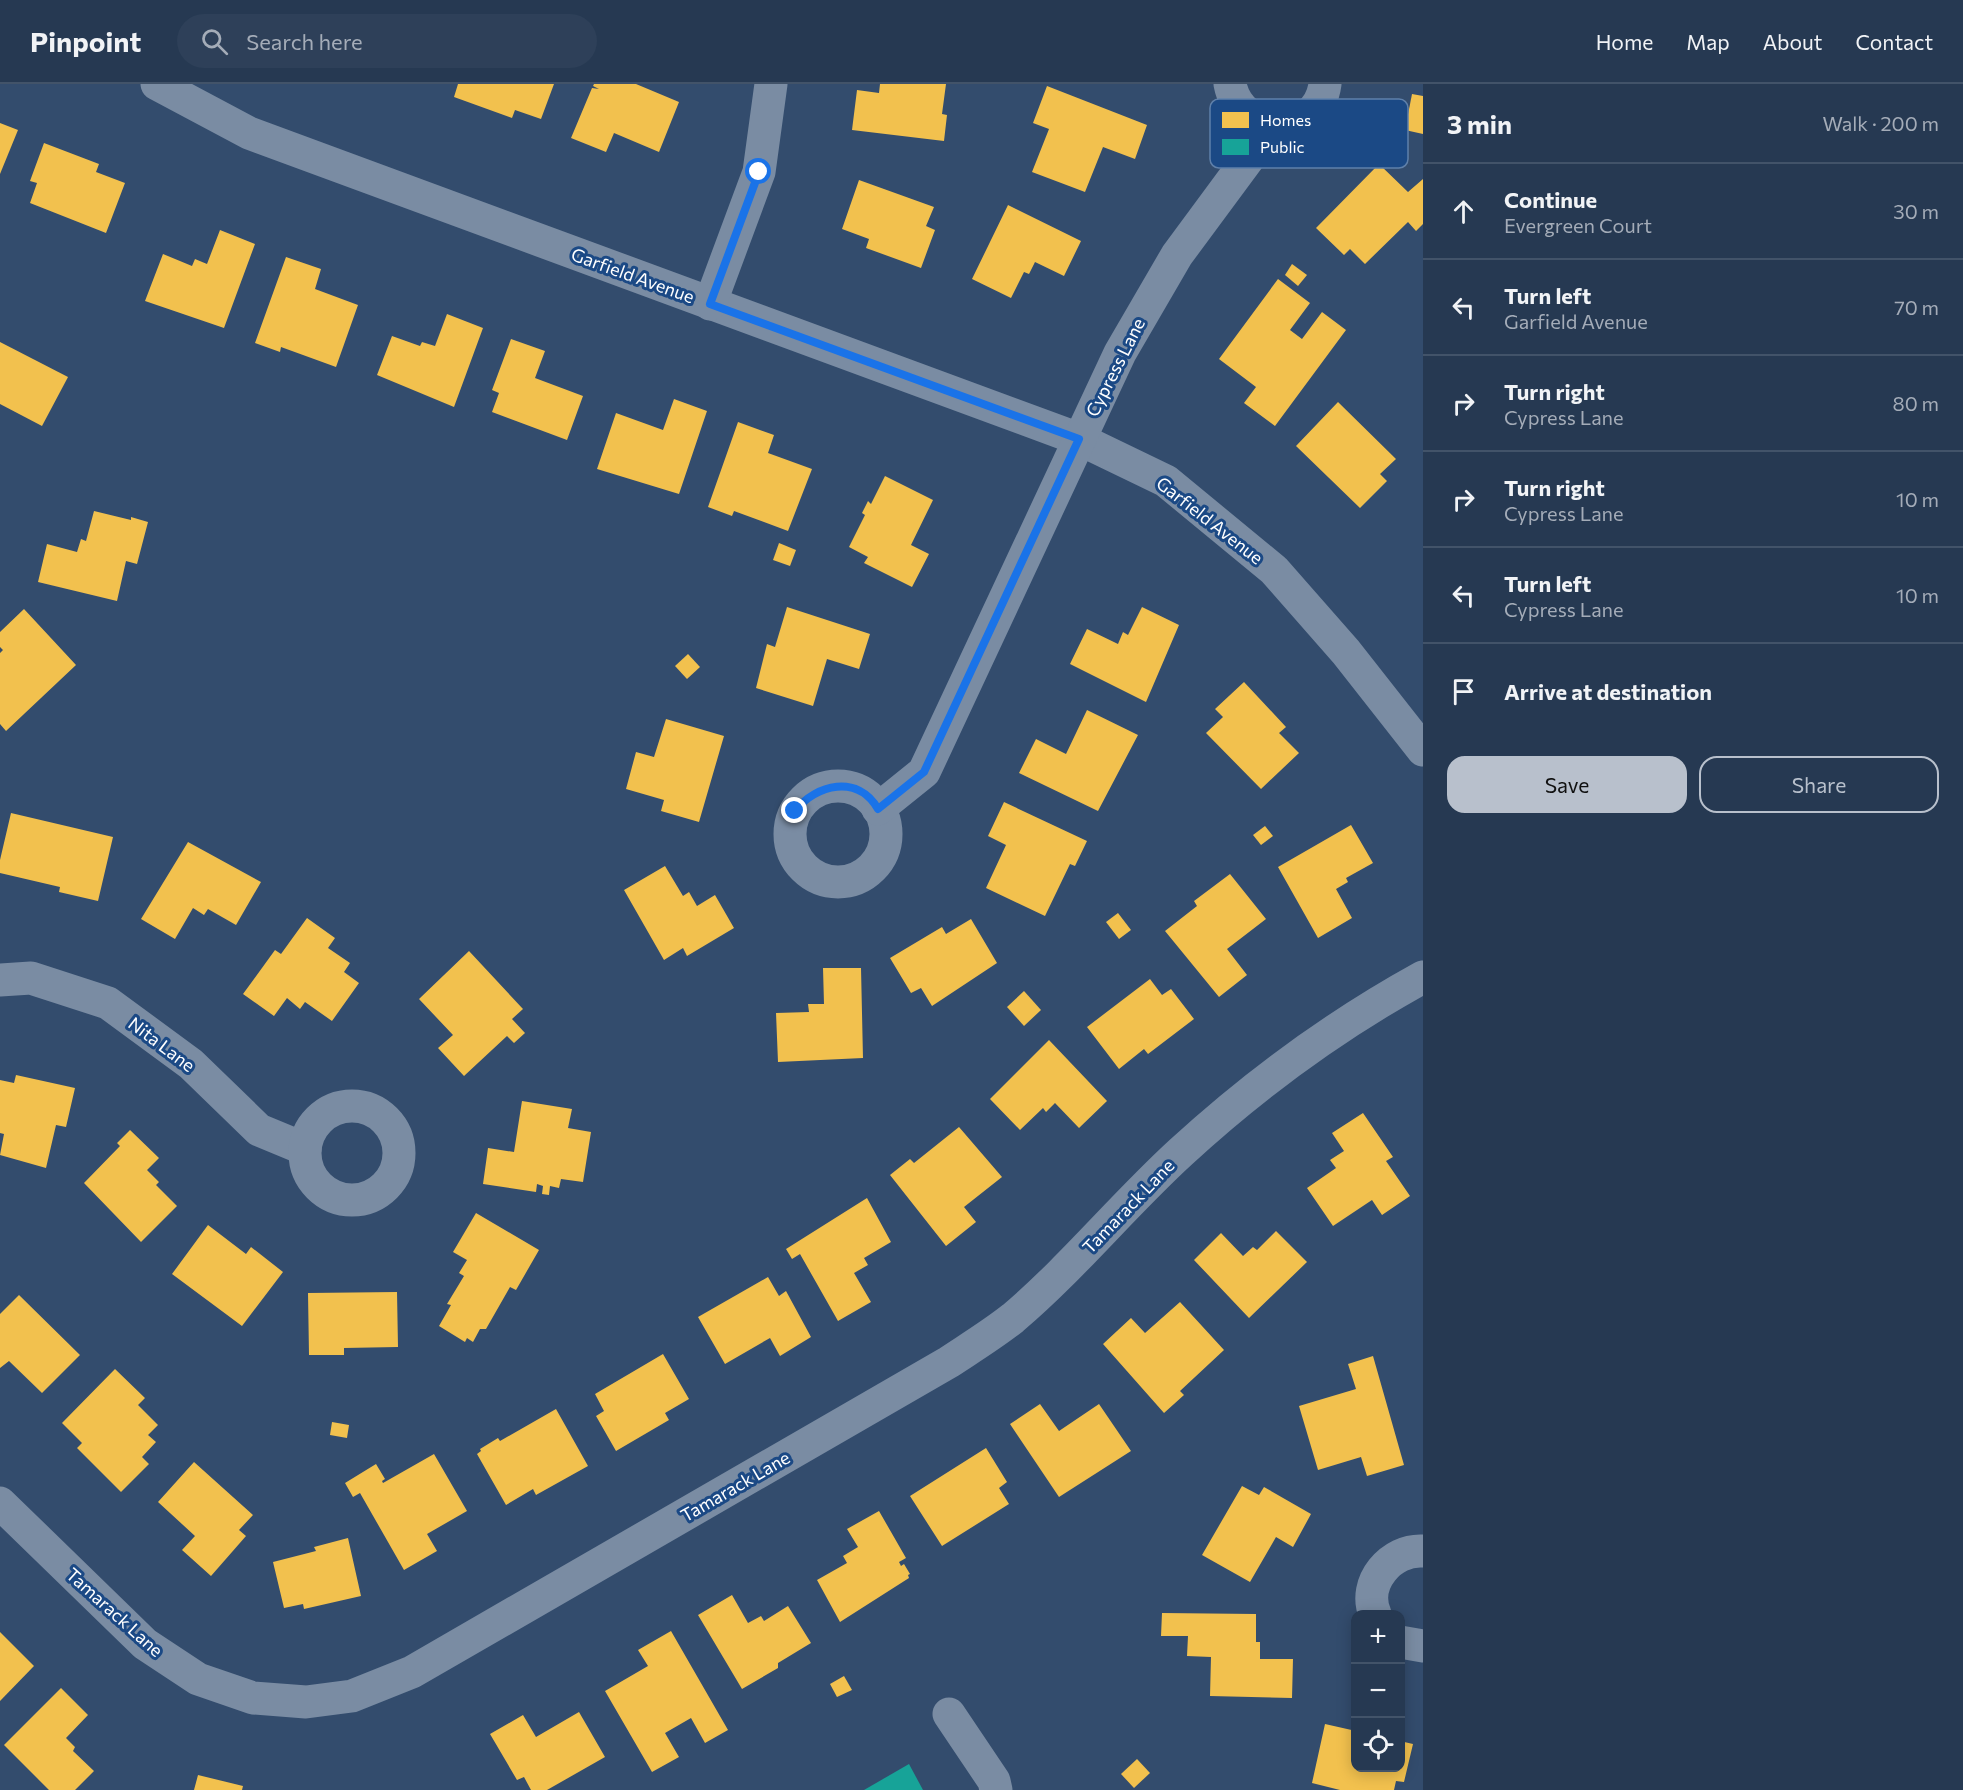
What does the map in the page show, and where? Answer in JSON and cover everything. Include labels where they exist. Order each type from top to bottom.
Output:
[{"type":"street","name":"Garfield Avenue","points":[[157,84],[249,133],[1079,439],[1166,482],[1274,570],[1346,652],[1423,750]]},
{"type":"street","points":[[710,304],[759,172],[771,84]]},
{"type":"street","points":[[1230,84],[1235,99]]},
{"type":"street","points":[[1320,99],[1325,84]]},
{"type":"street","name":"Cypress Lane","points":[[878,809],[924,772],[1120,353],[1177,255],[1241,168]]},
{"type":"street","name":"Tamarack Lane","points":[[0,1503],[145,1644],[198,1679],[253,1698],[306,1702],[352,1696],[412,1672],[949,1362],[1012,1319],[1076,1259],[1180,1153],[1272,1072],[1360,1012],[1423,977]]},
{"type":"street","name":"Nita Lane","points":[[0,980],[31,978],[108,1003],[191,1064],[259,1130],[305,1149]]},
{"type":"street","points":[[1374,1610],[1372,1592],[1378,1576],[1388,1563],[1401,1554],[1423,1551]]},
{"type":"street","points":[[1405,1643],[1423,1646]]},
{"type":"street","points":[[949,1714],[994,1781],[996,1790]]},
{"type":"building: Homes","points":[[458,84],[554,84],[541,119],[515,110],[512,118],[454,97]]},
{"type":"building: Homes","points":[[594,84],[636,84],[679,102],[659,152],[614,133],[606,152],[571,138],[592,88],[599,89],[593,86]]},
{"type":"building: Homes","points":[[880,84],[946,84],[942,114],[947,115],[944,141],[852,130],[857,90],[879,93]]},
{"type":"building: Homes","points":[[1047,86],[1147,125],[1135,159],[1103,147],[1085,192],[1032,172],[1049,129],[1033,123]]},
{"type":"building: Homes","points":[[1412,94],[1423,96],[1423,134],[1408,131]]},
{"type":"building: Homes","points":[[0,123],[18,130],[0,174]]},
{"type":"building: Homes","points":[[44,143],[99,164],[96,172],[125,183],[106,233],[30,203],[37,183],[30,181]]},
{"type":"building: Homes","points":[[1375,168],[1383,168],[1408,192],[1423,179],[1423,224],[1416,231],[1408,222],[1365,264],[1350,249],[1344,255],[1316,228]]},
{"type":"building: Homes","points":[[859,180],[934,207],[926,226],[935,230],[921,268],[866,248],[869,239],[842,229]]},
{"type":"building: Homes","points":[[1008,205],[1081,241],[1064,276],[1035,262],[1029,274],[1024,272],[1011,298],[972,279]]},
{"type":"building: Homes","points":[[220,230],[255,244],[224,328],[145,301],[163,254],[192,266],[195,259],[207,264]]},
{"type":"building: Homes","points":[[286,257],[321,269],[315,289],[358,305],[336,367],[281,347],[280,352],[255,343]]},
{"type":"building: Homes","points":[[1292,264],[1307,275],[1298,286],[1285,275]]},
{"type":"building: Homes","points":[[1278,279],[1310,303],[1290,330],[1302,339],[1322,312],[1346,330],[1275,426],[1244,403],[1256,387],[1219,359]]},
{"type":"building: Homes","points":[[447,314],[483,328],[454,407],[377,375],[392,336],[420,346],[422,342],[435,346]]},
{"type":"building: Homes","points":[[511,339],[545,351],[535,378],[583,396],[567,440],[492,412],[499,393],[492,390]]},
{"type":"building: Homes","points":[[0,342],[68,377],[42,426],[0,404]]},
{"type":"building: Homes","points":[[674,399],[707,411],[679,494],[597,469],[616,413],[663,430]]},
{"type":"building: Homes","points":[[1338,402],[1396,459],[1380,474],[1387,481],[1360,508],[1296,446]]},
{"type":"building: Homes","points":[[738,422],[774,435],[768,453],[812,469],[788,531],[734,511],[732,516],[708,507]]},
{"type":"building: Homes","points":[[885,476],[933,500],[911,545],[929,554],[912,587],[864,563],[868,557],[849,547],[865,515],[862,513],[868,501],[871,504]]},
{"type":"building: Homes","points":[[94,511],[148,522],[137,564],[126,561],[117,601],[38,582],[47,544],[77,552],[81,539],[86,541]]},
{"type":"building: Homes","points":[[779,543],[796,550],[790,566],[773,560]]},
{"type":"building: Homes","points":[[787,607],[870,634],[859,669],[827,659],[813,706],[756,688],[767,644],[775,647]]},
{"type":"building: Homes","points":[[1142,607],[1179,625],[1146,702],[1070,664],[1087,629],[1118,644],[1123,632],[1128,635]]},
{"type":"building: Homes","points":[[24,609],[76,665],[6,731],[0,724],[0,653],[3,650],[0,647],[0,632]]},
{"type":"building: Homes","points":[[688,654],[700,667],[687,679],[675,666]]},
{"type":"building: Homes","points":[[1244,682],[1286,727],[1279,733],[1299,753],[1261,789],[1206,733],[1223,717],[1215,709]]},
{"type":"building: Homes","points":[[1087,710],[1138,735],[1098,811],[1019,773],[1036,739],[1066,754]]},
{"type":"building: Homes","points":[[666,719],[724,736],[699,822],[661,811],[664,800],[626,789],[636,752],[654,757]]},
{"type":"building: Homes","points":[[1004,802],[1087,841],[1075,866],[1070,864],[1045,916],[986,888],[1006,845],[988,836]]},
{"type":"building: Homes","points":[[11,813],[113,837],[98,901],[59,892],[60,887],[0,873],[0,860]]},
{"type":"building: Homes","points":[[1351,825],[1373,863],[1346,878],[1348,882],[1336,889],[1352,918],[1318,938],[1278,867]]},
{"type":"building: Homes","points":[[1265,826],[1273,836],[1261,845],[1253,835]]},
{"type":"building: Homes","points":[[188,842],[261,882],[236,925],[208,909],[204,915],[193,908],[175,939],[141,919]]},
{"type":"building: Homes","points":[[665,866],[683,896],[689,892],[697,906],[715,895],[734,928],[687,956],[683,948],[664,960],[624,890]]},
{"type":"building: Homes","points":[[1230,874],[1266,919],[1227,949],[1247,975],[1219,997],[1165,931],[1197,906],[1194,901]]},
{"type":"building: Homes","points":[[1118,913],[1131,930],[1119,939],[1106,922]]},
{"type":"building: Homes","points":[[307,918],[335,938],[328,948],[350,963],[344,972],[359,983],[332,1021],[305,1002],[300,1009],[287,998],[274,1016],[243,994],[275,950],[281,954]]},
{"type":"building: Homes","points":[[971,919],[997,963],[932,1006],[921,988],[911,993],[890,958],[942,927],[946,934]]},
{"type":"building: Homes","points":[[469,951],[523,1009],[512,1019],[525,1033],[514,1043],[507,1036],[464,1076],[438,1048],[453,1035],[419,999]]},
{"type":"building: Homes","points":[[823,968],[861,968],[863,1058],[778,1062],[776,1013],[809,1012],[808,1004],[824,1004]]},
{"type":"building: Homes","points":[[1150,979],[1162,995],[1171,989],[1194,1019],[1148,1054],[1144,1049],[1119,1069],[1087,1027]]},
{"type":"building: Homes","points":[[1024,991],[1041,1010],[1024,1026],[1007,1007]]},
{"type":"building: Homes","points":[[1049,1040],[1107,1101],[1079,1128],[1055,1103],[1046,1112],[1043,1108],[1020,1130],[990,1099]]},
{"type":"building: Homes","points":[[16,1075],[75,1088],[66,1127],[56,1125],[46,1168],[0,1155],[4,1134],[0,1133],[0,1080],[14,1083]]},
{"type":"building: Homes","points":[[522,1101],[572,1109],[568,1128],[591,1132],[583,1182],[561,1179],[559,1188],[550,1186],[549,1195],[542,1194],[543,1186],[537,1184],[536,1192],[483,1184],[488,1148],[514,1152]]},
{"type":"building: Homes","points":[[1363,1113],[1393,1157],[1386,1161],[1410,1196],[1382,1215],[1372,1200],[1333,1226],[1307,1188],[1336,1168],[1330,1160],[1344,1151],[1332,1133]]},
{"type":"building: Homes","points":[[959,1127],[1002,1177],[964,1207],[976,1222],[946,1246],[890,1175],[910,1159],[914,1163]]},
{"type":"building: Homes","points":[[130,1130],[159,1158],[147,1170],[159,1182],[156,1185],[177,1206],[141,1242],[84,1183],[120,1146],[117,1143]]},
{"type":"building: Homes","points":[[867,1198],[891,1242],[864,1258],[868,1265],[854,1273],[871,1302],[838,1321],[800,1254],[792,1259],[786,1249]]},
{"type":"building: Homes","points":[[476,1213],[539,1250],[516,1290],[510,1287],[486,1329],[480,1329],[473,1342],[467,1338],[465,1342],[439,1326],[451,1305],[447,1304],[464,1276],[459,1273],[467,1260],[453,1252]]},
{"type":"building: Homes","points":[[208,1225],[246,1254],[251,1247],[283,1272],[242,1326],[172,1274]]},
{"type":"building: Homes","points":[[1276,1231],[1307,1262],[1249,1318],[1194,1260],[1221,1233],[1243,1256],[1253,1247],[1257,1250]]},
{"type":"building: Homes","points":[[768,1277],[779,1296],[786,1291],[811,1337],[780,1356],[770,1338],[725,1364],[698,1317]]},
{"type":"building: Homes","points":[[397,1292],[398,1347],[344,1348],[344,1355],[309,1355],[308,1293]]},
{"type":"building: Homes","points":[[19,1295],[80,1355],[42,1393],[9,1361],[0,1368],[0,1314]]},
{"type":"building: Homes","points":[[1180,1302],[1224,1350],[1180,1391],[1184,1395],[1164,1413],[1103,1344],[1131,1318],[1145,1333]]},
{"type":"building: Homes","points":[[663,1354],[689,1399],[665,1413],[669,1420],[616,1451],[596,1416],[604,1411],[595,1394]]},
{"type":"building: Homes","points":[[1373,1356],[1404,1465],[1367,1476],[1361,1457],[1318,1470],[1299,1406],[1356,1389],[1348,1364]]},
{"type":"building: Homes","points":[[115,1369],[145,1398],[138,1405],[158,1425],[148,1435],[156,1442],[142,1457],[149,1464],[121,1492],[77,1448],[82,1443],[62,1423]]},
{"type":"building: Homes","points":[[1040,1404],[1059,1431],[1099,1404],[1131,1451],[1059,1497],[1010,1424]]},
{"type":"building: Homes","points":[[556,1409],[588,1466],[536,1495],[533,1489],[506,1505],[477,1454],[481,1451],[480,1449],[498,1438],[500,1441]]},
{"type":"building: Homes","points":[[332,1422],[349,1425],[347,1438],[330,1435]]},
{"type":"building: Homes","points":[[986,1448],[1007,1482],[999,1488],[1009,1504],[942,1546],[910,1496]]},
{"type":"building: Homes","points":[[434,1454],[467,1511],[427,1534],[437,1551],[404,1570],[360,1493],[353,1497],[345,1483],[376,1464],[385,1479],[383,1483]]},
{"type":"building: Homes","points":[[194,1462],[253,1515],[239,1530],[246,1536],[211,1576],[182,1550],[195,1536],[158,1502]]},
{"type":"building: Homes","points":[[1242,1486],[1259,1495],[1264,1487],[1311,1514],[1293,1547],[1276,1537],[1250,1582],[1202,1555]]},
{"type":"building: Homes","points":[[879,1511],[906,1558],[899,1562],[901,1566],[904,1564],[910,1574],[909,1578],[840,1622],[817,1580],[847,1563],[843,1556],[858,1547],[847,1529]]},
{"type":"building: Homes","points":[[348,1538],[361,1596],[304,1609],[303,1604],[284,1608],[273,1562],[316,1551],[314,1547]]},
{"type":"building: Homes","points":[[732,1595],[748,1623],[761,1616],[764,1621],[788,1606],[811,1643],[778,1663],[778,1668],[742,1689],[698,1615]]},
{"type":"building: Homes","points":[[1162,1613],[1256,1614],[1256,1642],[1260,1642],[1260,1659],[1293,1659],[1292,1698],[1210,1696],[1211,1657],[1187,1656],[1188,1636],[1161,1636]]},
{"type":"building: Homes","points":[[671,1631],[728,1730],[705,1743],[691,1718],[665,1733],[679,1757],[652,1772],[605,1691],[648,1666],[638,1650]]},
{"type":"building: Homes","points":[[0,1632],[34,1666],[0,1701]]},
{"type":"building: Homes","points":[[844,1676],[852,1690],[837,1697],[830,1684]]},
{"type":"building: Homes","points":[[61,1688],[88,1715],[66,1738],[75,1747],[73,1751],[94,1771],[75,1790],[49,1790],[4,1745]]},
{"type":"building: Homes","points":[[579,1712],[605,1757],[547,1790],[531,1790],[524,1777],[517,1780],[490,1734],[523,1715],[536,1737]]},
{"type":"building: Homes","points":[[1325,1724],[1351,1730],[1351,1772],[1405,1772],[1405,1742],[1413,1744],[1404,1782],[1396,1781],[1394,1790],[1340,1790],[1312,1783]]},
{"type":"building: Homes","points":[[1137,1759],[1150,1773],[1134,1788],[1121,1774]]},
{"type":"building: Homes","points":[[198,1775],[243,1786],[242,1790],[194,1790]]},
{"type":"building: Public","points":[[909,1764],[923,1790],[864,1790]]},
{"type":"route","points":[[759,172],[710,304],[1079,439],[924,772],[878,809],[874,802],[862,792],[833,785],[805,798],[795,811]]}]
